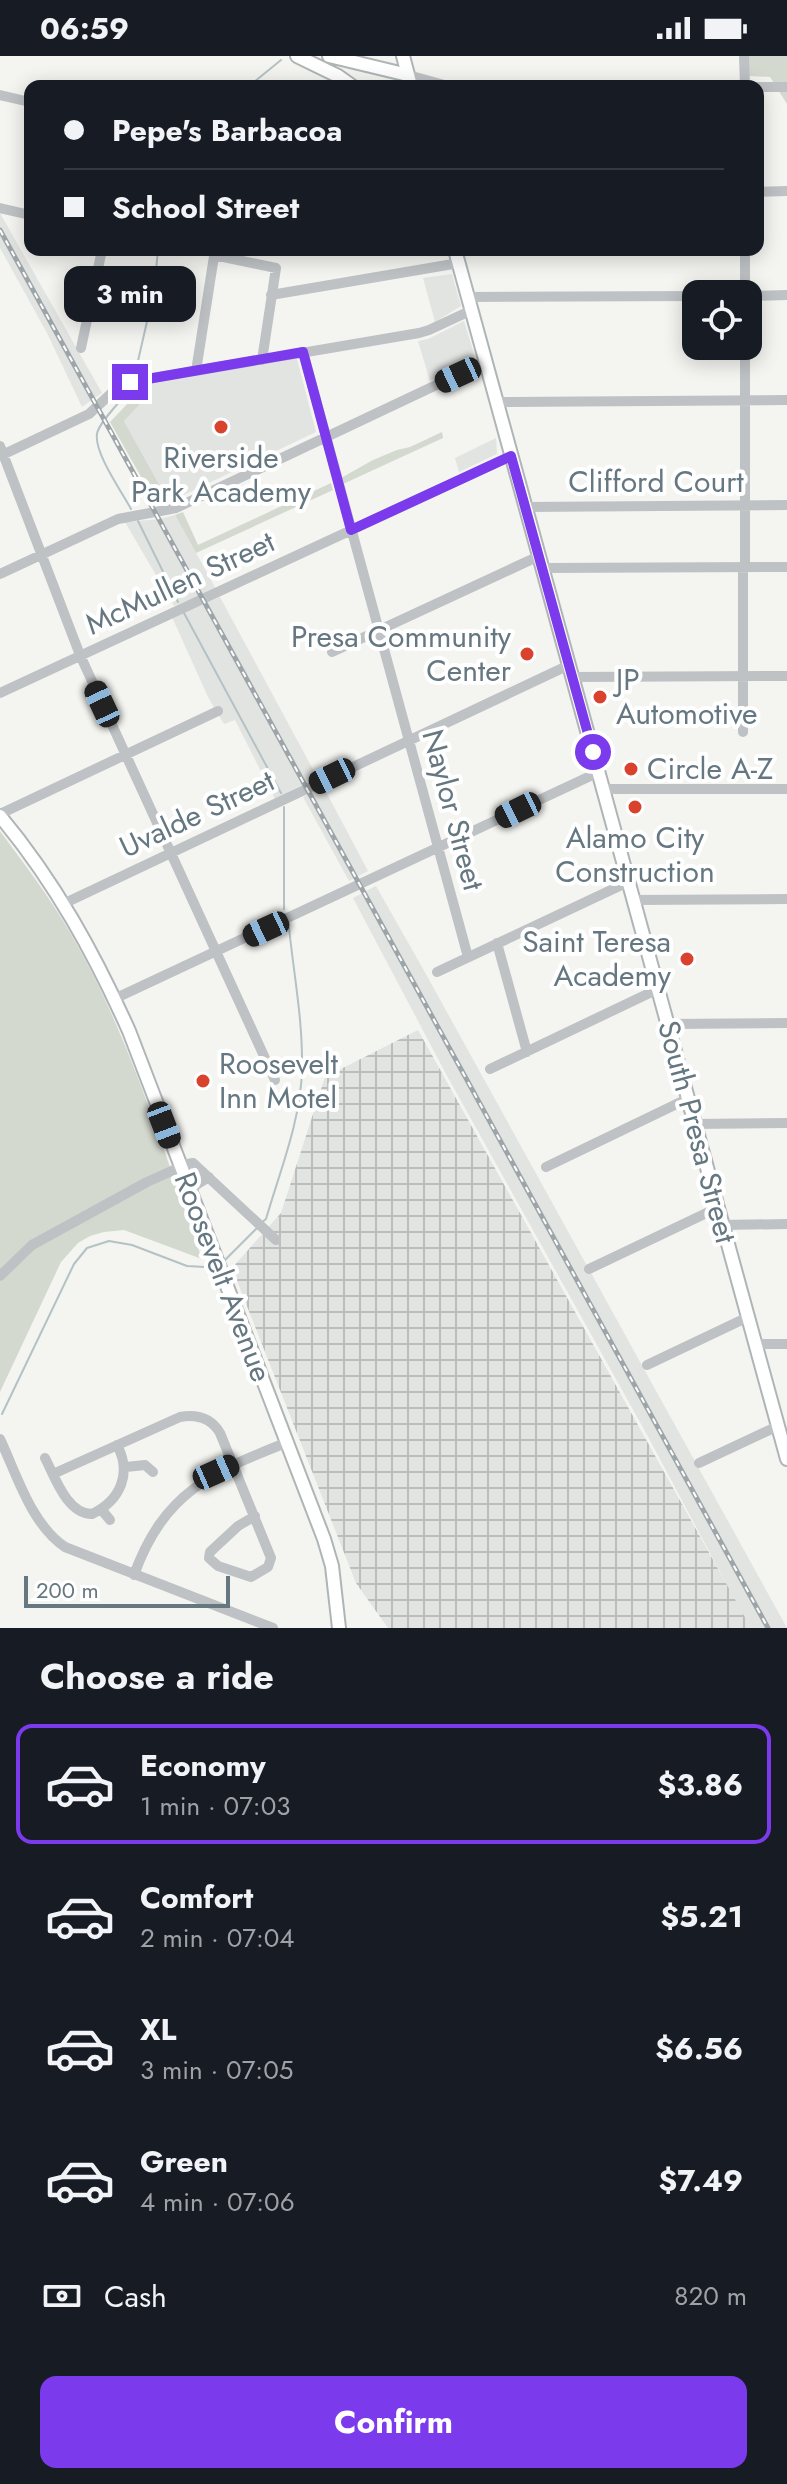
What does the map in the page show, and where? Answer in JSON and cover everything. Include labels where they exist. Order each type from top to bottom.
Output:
[{"type":"main road","points":[[297,56],[344,80]]},
{"type":"main road","points":[[329,56],[410,80]]},
{"type":"main road","points":[[403,56],[410,80]]},
{"type":"main road","name":"South Presa Street","points":[[457,257],[786,1455]]},
{"type":"main road","name":"Roosevelt Avenue","points":[[0,815],[63,904],[96,959],[114,999],[288,1442],[332,1566],[339,1628]]},
{"type":"street","points":[[744,56],[745,80]]},
{"type":"street","points":[[764,87],[787,87]]},
{"type":"street","points":[[0,95],[24,101]]},
{"type":"street","points":[[764,192],[787,191]]},
{"type":"street","points":[[0,208],[24,214]]},
{"type":"street","points":[[81,348],[101,256]]},
{"type":"street","points":[[196,371],[214,256]]},
{"type":"street","points":[[230,256],[276,268],[262,360]]},
{"type":"street","points":[[745,256],[746,280]]},
{"type":"street","points":[[271,295],[457,257]]},
{"type":"street","points":[[762,295],[787,295]]},
{"type":"street","points":[[468,297],[682,296]]},
{"type":"street","points":[[275,1080],[80,655],[1,452],[89,414],[124,384],[429,330],[472,310]]},
{"type":"street","name":"Naylor Street","points":[[303,352],[468,957]]},
{"type":"street","points":[[743,732],[745,360]]},
{"type":"street","points":[[0,574],[118,519],[176,508],[485,362]]},
{"type":"street","points":[[496,402],[787,400]]},
{"type":"street","name":"McMullen Street","points":[[0,693],[511,456]]},
{"type":"street","name":"Clifford Court","points":[[525,507],[787,505]]},
{"type":"street","points":[[332,652],[540,562],[787,567]]},
{"type":"street","points":[[571,671],[787,676]]},
{"type":"street","name":"Uvalde Street","points":[[63,904],[409,740],[571,671]]},
{"type":"street","points":[[0,815],[218,711]]},
{"type":"street","points":[[114,999],[599,772]]},
{"type":"street","points":[[603,789],[787,789]]},
{"type":"street","points":[[437,972],[628,882]]},
{"type":"street","points":[[633,900],[787,899]]},
{"type":"street","points":[[497,943],[527,1052]]},
{"type":"street","points":[[490,1069],[658,989]]},
{"type":"street","points":[[667,1024],[787,1023]]},
{"type":"street","points":[[546,1167],[687,1099]]},
{"type":"street","points":[[694,1124],[787,1123]]},
{"type":"street","points":[[0,1276],[32,1245],[179,1166],[193,1163],[272,1236]]},
{"type":"street","points":[[190,1194],[196,1185],[209,1177]]},
{"type":"street","points":[[589,1269],[717,1208]]},
{"type":"street","points":[[722,1225],[787,1224]]},
{"type":"street","points":[[647,1365],[748,1317]]},
{"type":"street","points":[[755,1344],[787,1344]]},
{"type":"street","points":[[53,1474],[180,1417],[195,1416],[209,1420],[217,1427],[255,1516],[271,1558],[268,1567],[257,1575],[245,1576],[214,1564],[209,1558],[210,1552],[238,1526],[255,1516]]},
{"type":"street","points":[[699,1463],[778,1426]]},
{"type":"street","points":[[0,1439],[39,1522],[65,1547],[273,1628]]},
{"type":"street","points":[[134,1575],[142,1550],[167,1514],[198,1484],[233,1464],[288,1442]]},
{"type":"street","points":[[45,1458],[68,1500],[76,1510],[89,1514],[101,1509],[119,1488],[126,1467],[117,1445]]},
{"type":"street","points":[[126,1467],[145,1465],[153,1472]]},
{"type":"street","points":[[101,1509],[110,1520]]},
{"type":"shaded area","points":[[747,56],[787,56],[787,104],[770,77],[749,76]]},
{"type":"shaded area","points":[[0,213],[102,393],[82,407],[47,333],[0,248]]},
{"type":"shaded area","points":[[452,274],[461,306],[435,322],[423,278]]},
{"type":"shaded area","points":[[464,321],[474,360],[430,381],[418,341]]},
{"type":"shaded area","name":"Riverside Park Academy","points":[[297,359],[316,432],[169,502],[124,421],[143,401],[141,385]]},
{"type":"shaded area","points":[[141,385],[143,401],[124,421],[169,502],[157,505],[110,422],[131,400],[135,386]]},
{"type":"shaded area","points":[[442,432],[443,438],[343,484],[341,478],[373,460]]},
{"type":"shaded area","points":[[496,438],[497,454],[459,472],[455,458]]},
{"type":"shaded area","points":[[331,483],[333,490],[196,553],[175,515],[183,512],[198,545]]},
{"type":"shaded area","points":[[175,515],[216,589],[174,606],[125,522]]},
{"type":"shaded area","points":[[220,597],[317,777],[275,799],[235,720],[224,724],[208,697],[172,617]]},
{"type":"shaded area","points":[[323,786],[368,871],[349,881],[303,797]]},
{"type":"shaded area","points":[[0,831],[53,905],[100,989],[138,1077],[202,1259],[124,1230],[104,1232],[78,1243],[61,1262],[0,1392]]},
{"type":"shaded area","points":[[376,886],[787,1628],[750,1628],[353,898]]},
{"type":"shaded area","points":[[418,1030],[751,1628],[388,1628],[356,1583],[232,1268],[281,1213],[325,1077]]},
{"type":"waterway","points":[[256,80],[281,60]]},
{"type":"waterway","points":[[135,374],[154,291],[157,256]]},
{"type":"waterway","points":[[131,388],[97,434],[104,462],[131,509]]},
{"type":"waterway","points":[[138,521],[178,602]]},
{"type":"waterway","points":[[184,613],[281,793]]},
{"type":"waterway","points":[[284,807],[284,909]]},
{"type":"waterway","points":[[261,1223],[266,1219],[289,1145],[301,1088],[301,1034],[289,928]]},
{"type":"waterway","points":[[225,1260],[257,1228]]},
{"type":"waterway","points":[[2,1414],[74,1264],[87,1248],[109,1241],[132,1245],[187,1266],[205,1267]]},
{"type":"railway","points":[[0,230],[768,1628]]},
{"type":"place","name":"Riverside Park Academy","points":[[221,427]]},
{"type":"place","name":"Presa Community Center","points":[[527,654]]},
{"type":"place","name":"JP Automotive","points":[[600,697]]},
{"type":"place","name":"Circle A-Z","points":[[631,769]]},
{"type":"place","name":"Alamo City Construction","points":[[635,807]]},
{"type":"place","name":"Saint Teresa Academy","points":[[687,959]]},
{"type":"place","name":"Roosevelt Inn Motel","points":[[203,1081]]},
{"type":"route","points":[[130,382],[303,352],[351,530],[511,456],[593,752]]}]
